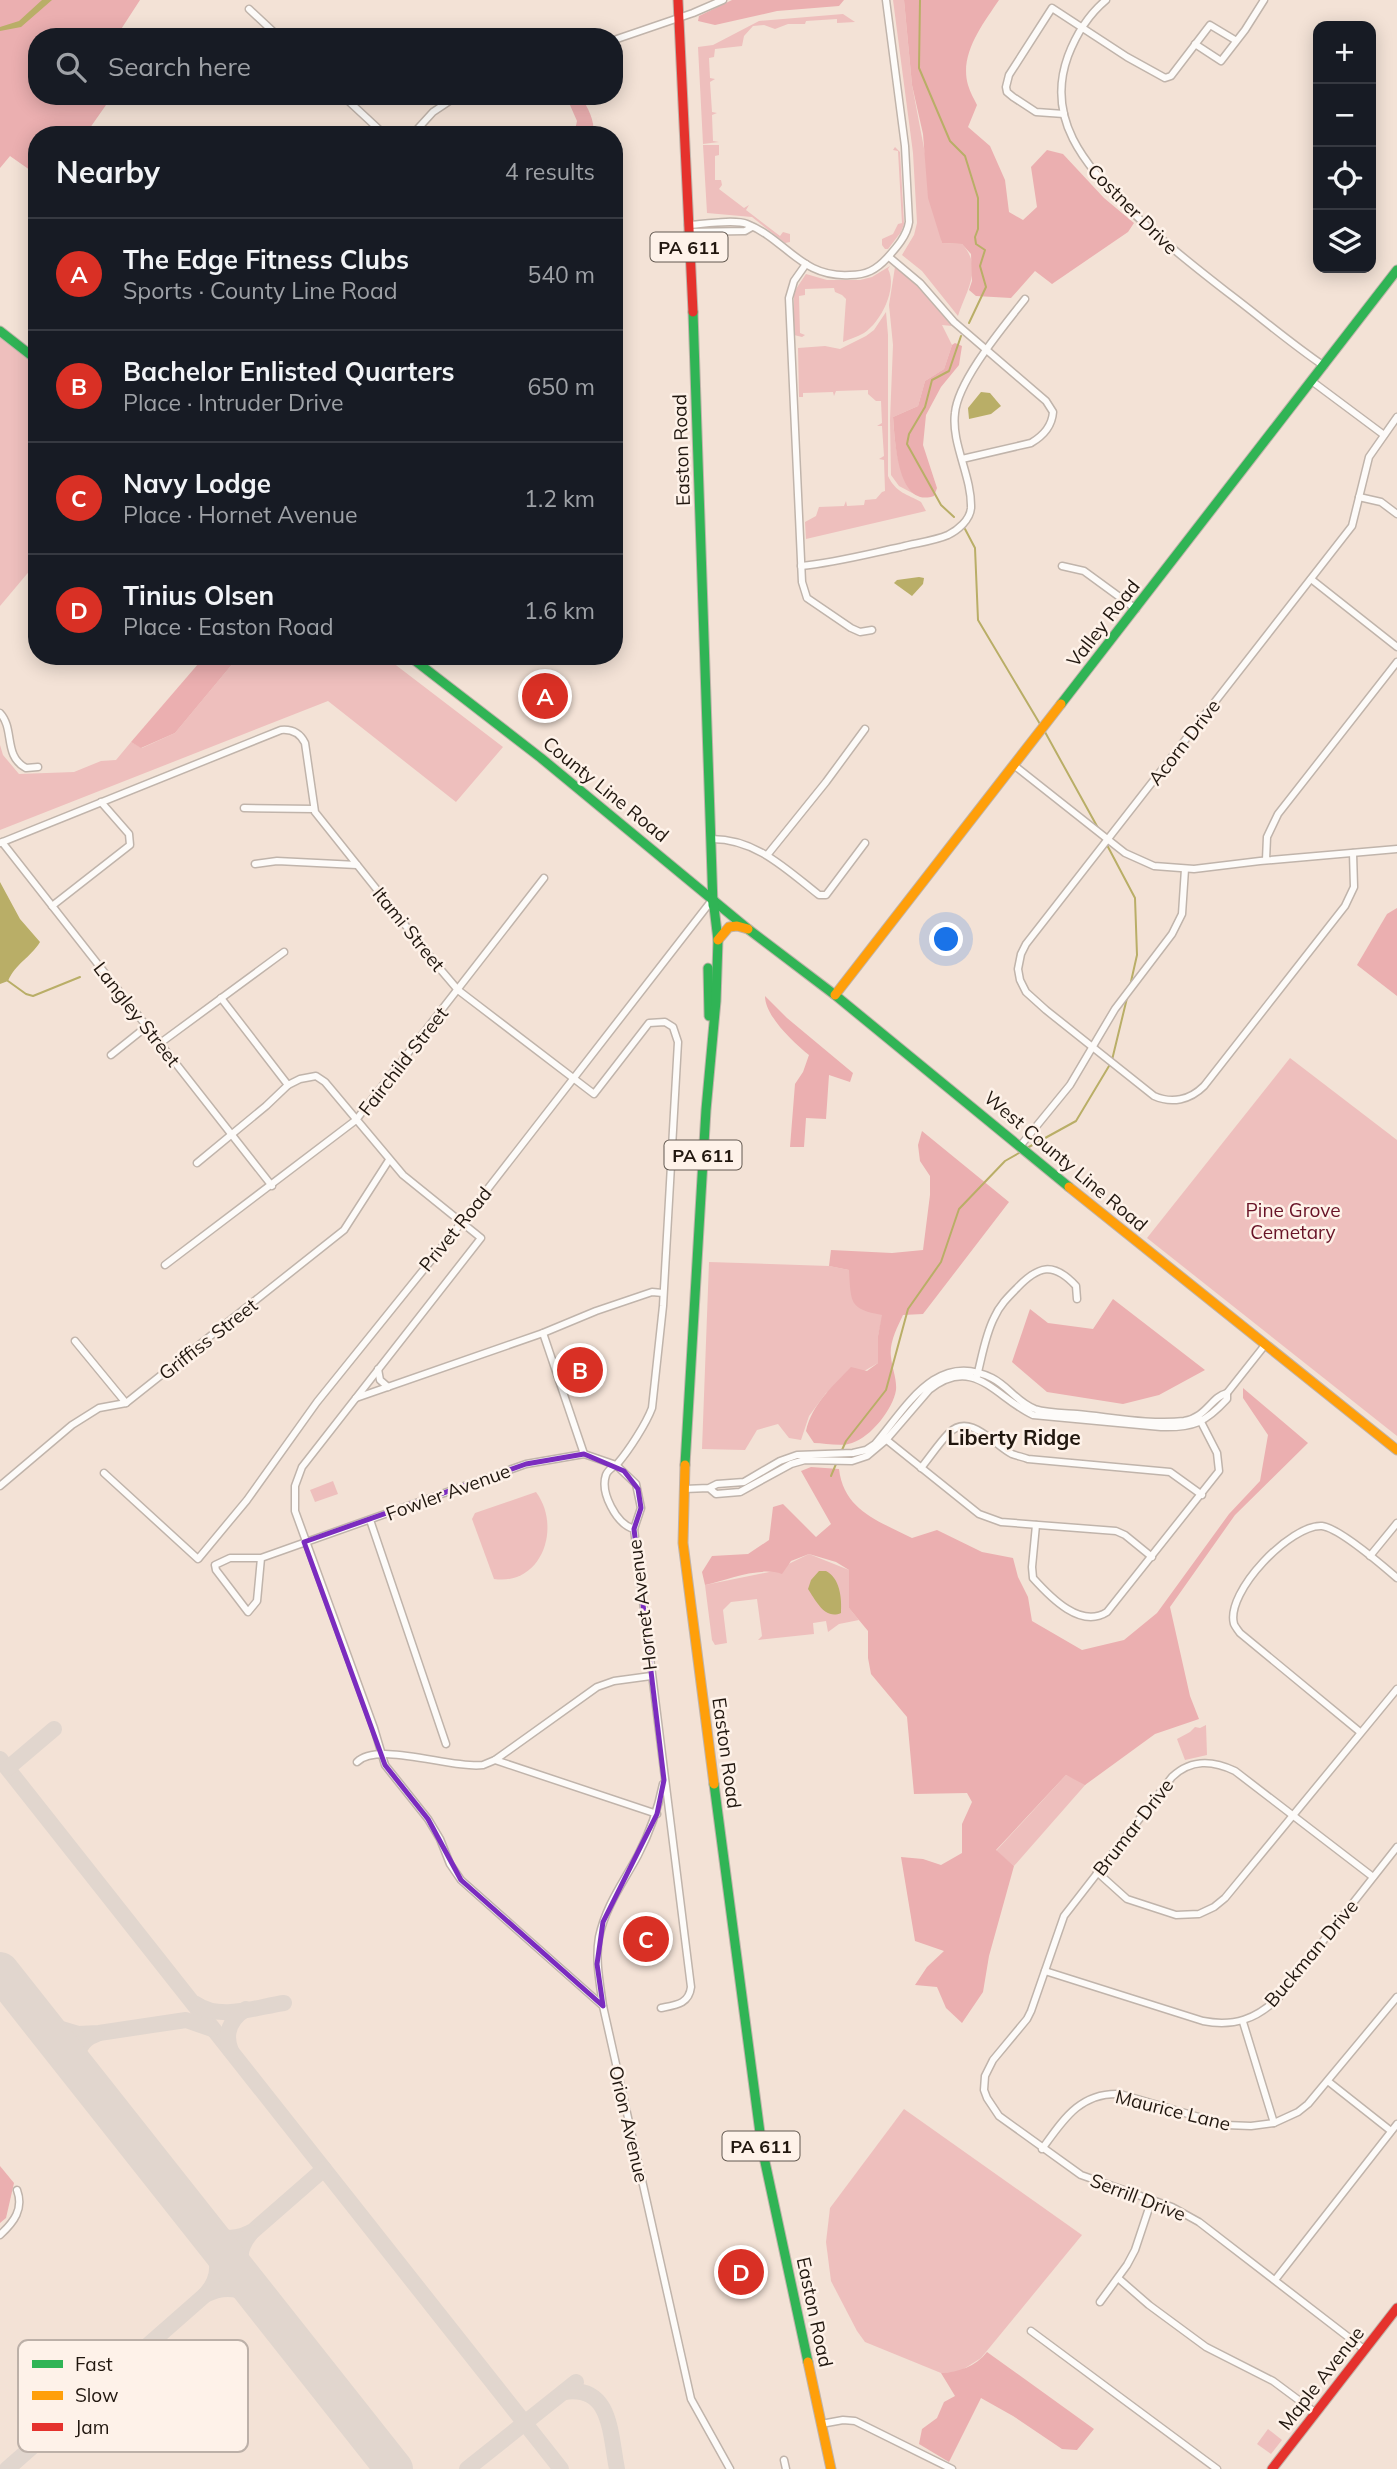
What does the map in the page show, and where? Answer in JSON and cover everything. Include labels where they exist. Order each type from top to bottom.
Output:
[{"type":"main road","name":"Easton Road","points":[[678,0],[712,839],[713,899],[707,999],[712,1034]]},
{"type":"main road","name":"Valley Road","points":[[835,995],[1313,382],[1397,270]]},
{"type":"main road","points":[[0,331],[28,353]]},
{"type":"main road","name":"County Line Road","points":[[421,665],[541,758],[713,899]]},
{"type":"main road","name":"Easton Road","points":[[713,899],[718,940],[684,1489],[686,1573],[762,2148],[831,2469]]},
{"type":"main road","name":"West County Line Road","points":[[713,899],[1397,1450]]},
{"type":"main road","points":[[718,940],[729,927],[748,929]]},
{"type":"main road","name":"Maple Avenue","points":[[1272,2469],[1397,2308]]},
{"type":"street","points":[[623,37],[723,0]]},
{"type":"street","points":[[688,228],[745,231],[752,227],[827,275],[855,275],[874,270],[888,257],[906,233],[909,222],[905,146],[886,0]]},
{"type":"street","name":"Costner Drive","points":[[1106,0],[1081,28],[1064,70],[1064,114],[1072,140],[1084,161],[1144,224],[1181,257],[1324,366]]},
{"type":"street","points":[[1195,44],[1221,61],[1264,0]]},
{"type":"street","points":[[1064,114],[1036,112],[1007,92],[1006,83],[1052,8],[1165,78],[1171,76],[1210,25],[1236,40]]},
{"type":"street","points":[[249,9],[269,28]]},
{"type":"street","points":[[353,105],[375,126]]},
{"type":"street","points":[[420,126],[444,105]]},
{"type":"street","points":[[888,257],[909,272],[954,322],[1046,401],[1053,412],[1049,427],[1031,443],[962,459]]},
{"type":"street","points":[[806,264],[794,281],[789,298],[802,582],[807,598],[851,628],[860,632],[873,630]]},
{"type":"street","points":[[800,566],[949,535],[966,521],[970,514],[971,500],[955,412],[961,394],[986,349],[1025,299]]},
{"type":"street","points":[[1313,382],[1384,435]]},
{"type":"street","name":"Acorn Drive","points":[[1353,853],[1354,887],[1345,906],[1200,1090],[1183,1100],[1161,1099],[1137,1083],[1032,998],[1023,986],[1018,969],[1026,944],[1352,526],[1369,457],[1397,417]]},
{"type":"street","points":[[1359,497],[1381,502],[1397,514]]},
{"type":"street","points":[[1062,566],[1080,569],[1136,609]]},
{"type":"street","points":[[1311,579],[1397,647]]},
{"type":"street","points":[[1266,860],[1267,836],[1278,814],[1397,662]]},
{"type":"street","points":[[0,713],[5,718],[10,750],[15,760],[26,768],[38,767]]},
{"type":"street","points":[[768,854],[865,729]]},
{"type":"street","name":"Itami Street","points":[[102,802],[281,730],[295,732],[305,743],[314,809],[458,990],[594,1094],[647,1026]]},
{"type":"street","points":[[1015,766],[1107,840],[1140,861],[1163,868],[1185,869],[1397,849]]},
{"type":"street","points":[[1,842],[102,802],[117,818],[129,834],[130,845],[52,906]]},
{"type":"street","points":[[244,808],[314,809]]},
{"type":"street","points":[[712,839],[733,841],[768,854],[819,895],[826,895],[865,843]]},
{"type":"street","name":"Langley Street","points":[[1,842],[272,1186]]},
{"type":"street","points":[[255,864],[277,861],[357,865]]},
{"type":"street","points":[[1021,1146],[1070,1085],[1115,1009],[1172,934],[1180,920],[1184,902],[1185,869]]},
{"type":"street","name":"Fairchild Street","points":[[165,1265],[356,1120],[544,878]]},
{"type":"street","name":"Privet Road","points":[[104,1473],[198,1559],[247,1500],[317,1402],[462,1222],[713,899]]},
{"type":"street","points":[[159,1044],[284,952]]},
{"type":"street","points":[[221,998],[288,1085]]},
{"type":"street","name":"Hornet Avenue","points":[[647,1026],[656,1021],[668,1023],[673,1027],[677,1042],[663,1293],[652,1408],[617,1465],[606,1474],[608,1499],[620,1520],[634,1529],[691,1987],[688,1997],[682,2003],[661,2008]]},
{"type":"street","points":[[111,1055],[146,1027]]},
{"type":"street","points":[[197,1163],[288,1085],[316,1076],[325,1082],[403,1175],[481,1238],[354,1399],[299,1474],[294,1506],[304,1542],[374,1728],[385,1765],[428,1819],[461,1880],[603,2006]]},
{"type":"street","name":"Griffiss Street","points":[[0,1486],[72,1425],[99,1408],[126,1403],[344,1230],[389,1160]]},
{"type":"street","points":[[977,1375],[994,1317],[1001,1305],[1027,1278],[1048,1268],[1059,1271],[1076,1286],[1077,1299]]},
{"type":"street","points":[[354,1399],[652,1292],[663,1293]]},
{"type":"street","points":[[543,1333],[584,1454]]},
{"type":"street","points":[[75,1341],[126,1403]]},
{"type":"street","points":[[709,1488],[716,1494],[740,1492],[805,1460],[852,1461],[867,1456],[937,1384],[952,1378],[977,1375],[1033,1415],[1182,1427],[1221,1405],[1227,1399],[1227,1393],[1265,1345]]},
{"type":"street","points":[[378,1369],[380,1380],[388,1387]]},
{"type":"street","points":[[1036,1525],[1032,1567],[1034,1578],[1076,1616],[1099,1618],[1107,1612],[1219,1471],[1214,1446],[1199,1419]]},
{"type":"street","points":[[921,1468],[951,1431],[968,1427],[978,1429],[1013,1455],[1028,1459],[1170,1472],[1202,1495]]},
{"type":"street","points":[[684,1489],[709,1488],[717,1483],[744,1482],[797,1455],[860,1451],[884,1438]]},
{"type":"street","points":[[884,1438],[979,1514],[1001,1522],[1116,1531],[1152,1556]]},
{"type":"street","name":"Fowler Avenue","points":[[261,1558],[257,1601],[248,1612],[216,1570],[215,1565],[225,1559],[261,1558],[526,1464],[584,1454],[617,1465]]},
{"type":"street","points":[[775,1464],[779,1471]]},
{"type":"street","points":[[617,1465],[629,1475],[638,1489],[641,1507],[634,1529]]},
{"type":"street","points":[[370,1520],[446,1744]]},
{"type":"street","points":[[1370,1556],[1397,1523]]},
{"type":"street","points":[[1360,1732],[1240,1633],[1234,1625],[1235,1607],[1247,1582],[1267,1559],[1291,1537],[1318,1526],[1331,1529],[1397,1578]]},
{"type":"street","points":[[357,1762],[364,1756],[381,1754],[477,1766],[495,1760],[597,1688],[614,1681],[651,1676]]},
{"type":"street","points":[[1097,1872],[1127,1899],[1176,1915],[1199,1914],[1214,1907],[1225,1898],[1397,1689]]},
{"type":"street","points":[[495,1760],[657,1814]]},
{"type":"street","name":"Brumar Drive","points":[[984,2090],[989,2065],[1027,2019],[1060,1925],[1097,1872],[1172,1777],[1186,1766],[1209,1762],[1235,1770],[1373,1877]]},
{"type":"street","name":"Orion Avenue","points":[[664,1780],[657,1814],[638,1855],[612,1898],[603,1922],[598,1940],[597,1964],[603,2006],[691,2399],[730,2469]]},
{"type":"street","name":"Buckman Drive","points":[[1243,2022],[1262,2012],[1279,1997],[1397,1847]]},
{"type":"street","points":[[1045,1971],[1203,2021],[1221,2024],[1243,2022],[1274,2123]]},
{"type":"street","name":"Maurice Lane","points":[[1042,2149],[1074,2107],[1091,2098],[1110,2093],[1226,2125],[1274,2123],[1298,2112],[1329,2082],[1397,1997]]},
{"type":"street","points":[[1329,2082],[1391,2131]]},
{"type":"street","name":"Serrill Drive","points":[[984,2090],[990,2105],[999,2116],[1042,2149],[1081,2175],[1152,2199],[1199,2222],[1365,2350]]},
{"type":"street","points":[[1275,2280],[1397,2124]]},
{"type":"street","points":[[0,2235],[17,2215],[20,2198],[17,2190]]},
{"type":"street","points":[[1100,2302],[1135,2250],[1152,2199]]},
{"type":"street","points":[[1118,2278],[1149,2305],[1206,2347],[1273,2381],[1315,2413]]},
{"type":"street","points":[[1031,2331],[1217,2469]]},
{"type":"street","points":[[821,2424],[855,2421],[952,2469]]},
{"type":"street","points":[[784,2460],[786,2469]]},
{"type":"highlighted area","points":[[584,1454],[624,1471],[638,1489],[641,1508],[634,1529],[664,1780],[657,1814],[603,1922],[597,1964],[603,2006],[461,1880],[428,1819],[385,1765],[304,1542],[526,1464]]},
{"type":"green space","points":[[893,0],[904,0],[912,85],[942,243],[962,244],[972,262],[971,279],[958,316],[922,271],[902,255],[914,235],[917,223],[913,153]]},
{"type":"green space","points":[[843,14],[855,22],[837,23],[837,19],[806,21],[805,24],[788,24],[775,29],[764,25],[753,26],[744,36],[742,46],[715,49],[714,57],[709,58],[710,78],[715,79],[710,82],[712,112],[717,113],[712,115],[713,141],[719,142],[703,144],[698,47],[713,45],[759,21]]},
{"type":"green space","points":[[703,145],[719,145],[719,155],[715,156],[715,180],[721,180],[719,189],[744,208],[749,205],[746,210],[780,236],[783,232],[790,234],[790,242],[785,243],[752,217],[707,213]]},
{"type":"green space","points":[[895,147],[900,152],[904,224],[901,232],[888,249],[885,249],[882,239],[893,234],[898,224],[902,223],[898,151],[893,150]]},
{"type":"green space","points":[[890,266],[888,269],[891,285],[886,304],[876,321],[864,333],[843,342],[846,299],[835,292],[834,288],[805,289],[805,295],[799,296],[800,333],[805,335],[794,335],[794,292],[806,274],[827,280],[860,280],[872,277]]},
{"type":"green space","points":[[895,267],[916,285],[952,326],[942,325],[952,345],[944,369],[925,381],[918,406],[893,417],[901,468],[916,495],[899,486],[891,475],[893,345],[889,305]]},
{"type":"green space","points":[[886,312],[888,476],[898,490],[921,502],[926,511],[806,539],[805,522],[816,516],[819,507],[844,506],[846,501],[847,506],[864,505],[865,500],[876,499],[885,491],[884,460],[879,459],[884,456],[882,426],[877,426],[882,423],[881,401],[876,401],[868,394],[868,390],[836,391],[834,396],[833,392],[803,393],[803,397],[799,397],[798,348],[825,346],[840,349],[874,330]]},
{"type":"green space","points":[[0,337],[28,359],[28,573],[0,606]]},
{"type":"green space","points":[[232,665],[396,665],[503,747],[456,802],[328,701],[0,830],[0,745],[3,755],[19,774],[74,772],[101,761],[116,760],[131,742],[142,748],[175,733]]},
{"type":"green space","name":"Pine Grove Cemetary","points":[[1290,1058],[1397,1140],[1397,1436],[1147,1238]]},
{"type":"green space","points":[[709,1262],[829,1266],[849,1270],[883,1314],[878,1336],[878,1363],[826,1393],[809,1416],[801,1440],[789,1438],[778,1424],[757,1430],[745,1450],[702,1449]]},
{"type":"green space","points":[[333,1481],[338,1494],[315,1502],[310,1490]]},
{"type":"green space","points":[[536,1492],[544,1506],[547,1521],[547,1537],[543,1551],[535,1564],[524,1573],[511,1579],[494,1579],[472,1519],[475,1513]]},
{"type":"green space","points":[[809,1554],[849,1570],[849,1608],[859,1620],[839,1624],[828,1632],[826,1621],[813,1623],[814,1634],[758,1640],[762,1636],[757,1599],[731,1602],[723,1610],[727,1643],[715,1645],[712,1640],[705,1585],[774,1571]]},
{"type":"green space","points":[[1206,1725],[1207,1755],[1185,1760],[1177,1739],[1195,1727]]},
{"type":"green space","points":[[1066,1775],[1086,1784],[1014,1866],[996,1851]]},
{"type":"green space","points":[[904,2109],[1082,2235],[981,2358],[959,2372],[941,2373],[865,2342],[831,2281],[826,2242],[830,2208]]},
{"type":"green space","points":[[1268,2429],[1282,2440],[1271,2454],[1257,2444]]},
{"type":"shaded area","points":[[0,0],[140,0],[122,28],[28,28],[28,105],[106,105],[91,126],[28,126],[28,169],[10,156],[0,168]]},
{"type":"shaded area","points":[[42,0],[52,0],[21,27],[0,31],[0,27],[19,21]]},
{"type":"shaded area","points":[[732,0],[844,0],[839,6],[777,11],[715,25],[698,21],[699,16]]},
{"type":"shaded area","points":[[904,0],[999,0],[974,40],[967,62],[968,85],[977,105],[968,127],[990,146],[1005,180],[1009,212],[1023,220],[1037,207],[1031,167],[1047,150],[1063,154],[1104,198],[1134,223],[1128,232],[1052,284],[1035,271],[1011,298],[976,296],[969,290],[972,281],[971,254],[962,244],[942,243],[928,198],[923,134],[912,85]]},
{"type":"shaded area","points":[[570,105],[586,105],[593,126],[576,126],[577,121]]},
{"type":"shaded area","points":[[955,343],[962,346],[959,365],[941,387],[926,415],[923,445],[937,488],[934,496],[922,497],[912,492],[900,470],[893,417],[918,406],[925,381],[944,369]]},
{"type":"shaded area","points":[[981,392],[990,393],[1001,406],[991,414],[969,419],[968,408]]},
{"type":"shaded area","points":[[924,578],[923,584],[912,596],[894,583],[897,580]]},
{"type":"shaded area","points":[[197,665],[232,665],[175,733],[141,748],[131,742]]},
{"type":"shaded area","points":[[0,882],[20,919],[40,942],[8,981],[0,984]]},
{"type":"shaded area","points":[[1397,908],[1397,996],[1357,965],[1387,914]]},
{"type":"shaded area","points":[[765,996],[853,1073],[850,1082],[829,1075],[826,1119],[806,1118],[804,1147],[790,1147],[795,1084],[809,1055],[775,1020],[766,1004]]},
{"type":"shaded area","points":[[922,1131],[1009,1202],[923,1314],[903,1315],[891,1346],[896,1390],[891,1405],[880,1421],[866,1435],[852,1443],[814,1443],[806,1431],[813,1412],[824,1396],[851,1367],[867,1371],[878,1363],[878,1336],[882,1315],[863,1310],[854,1303],[849,1270],[829,1266],[831,1250],[892,1253],[923,1250],[930,1176],[920,1161],[918,1145]]},
{"type":"shaded area","points":[[1113,1299],[1205,1370],[1159,1395],[1123,1404],[1047,1392],[1012,1362],[1030,1309],[1048,1323],[1093,1329]]},
{"type":"shaded area","points":[[1243,1388],[1308,1443],[1235,1515],[1170,1607],[1190,1696],[1199,1719],[1155,1734],[1085,1785],[1066,1775],[996,1850],[1014,1866],[989,1956],[983,1992],[962,2023],[946,2008],[937,1987],[915,1985],[927,1967],[944,1951],[915,1941],[901,1857],[923,1859],[941,1865],[962,1853],[962,1824],[972,1802],[967,1793],[914,1794],[907,1717],[871,1674],[868,1631],[849,1608],[849,1570],[836,1562],[809,1554],[791,1561],[782,1574],[754,1573],[705,1585],[702,1572],[712,1556],[748,1554],[769,1540],[773,1507],[783,1504],[816,1537],[831,1524],[801,1471],[811,1467],[839,1469],[842,1483],[856,1505],[887,1526],[912,1538],[937,1530],[982,1552],[1013,1558],[1018,1577],[1028,1597],[1032,1621],[1082,1650],[1124,1640],[1157,1613],[1229,1514],[1260,1481],[1268,1435],[1243,1398]]},
{"type":"shaded area","points":[[819,1571],[831,1574],[837,1583],[841,1613],[826,1612],[808,1589],[811,1580]]},
{"type":"shaded area","points":[[0,2166],[14,2183],[6,2218],[0,2223]]},
{"type":"shaded area","points":[[987,2352],[1094,2429],[1077,2450],[1062,2449],[981,2398],[949,2462],[919,2444],[922,2429],[937,2418],[944,2402],[955,2396],[941,2373],[966,2368]]},
{"type":"waterway","points":[[920,0],[919,68],[950,141],[965,156],[978,198],[978,229],[975,237],[976,244],[985,250],[980,266],[986,287],[969,323]]},
{"type":"waterway","points":[[954,517],[941,505],[907,444],[909,434],[925,407],[932,380],[949,371],[961,336]]},
{"type":"waterway","points":[[965,529],[975,548],[978,620],[1040,724]]},
{"type":"waterway","points":[[1045,732],[1098,828]]},
{"type":"waterway","points":[[1107,845],[1135,898],[1137,955],[1130,986]]},
{"type":"waterway","points":[[8,981],[33,996],[80,977]]},
{"type":"waterway","points":[[1112,1060],[1127,998]]},
{"type":"waterway","points":[[1027,1148],[1076,1121],[1109,1066]]},
{"type":"waterway","points":[[842,1450],[886,1390],[908,1309],[941,1262],[959,1209],[1005,1161],[1019,1153]]},
{"type":"waterway","points":[[831,1476],[836,1464]]},
{"type":"taxiway","points":[[8,1768],[54,1729]]},
{"type":"taxiway","points":[[0,1759],[561,2469]]},
{"type":"taxiway","points":[[196,2004],[216,2012],[227,2012],[284,2003]]},
{"type":"taxiway","points":[[231,2051],[228,2039],[230,2027],[236,2017],[246,2009]]},
{"type":"taxiway","points":[[33,2013],[58,2028],[78,2034],[186,2020],[212,2029]]},
{"type":"taxiway","points":[[79,2071],[80,2048],[86,2040],[97,2034]]},
{"type":"taxiway","points":[[206,2231],[230,2238],[253,2231],[324,2169]]},
{"type":"taxiway","points":[[243,2279],[241,2255],[251,2233]]},
{"type":"taxiway","points":[[205,2295],[217,2274],[215,2252],[209,2236]]},
{"type":"taxiway","points":[[154,2340],[205,2295],[213,2292],[234,2289],[261,2301]]},
{"type":"taxiway","points":[[467,2469],[576,2382]]},
{"type":"taxiway","points":[[564,2392],[580,2392],[592,2396],[600,2404],[610,2428],[617,2469]]},
{"type":"taxiway","points":[[7,2469],[26,2452]]},
{"type":"runway","points":[[0,1971],[394,2469]]},
{"type":"traffic: fast","points":[[1061,704],[1397,270]]},
{"type":"traffic: fast","points":[[693,312],[713,905]]},
{"type":"traffic: fast","points":[[0,331],[28,353]]},
{"type":"traffic: fast","points":[[421,665],[541,758],[748,929],[835,995],[1069,1187]]},
{"type":"traffic: fast","points":[[685,1465],[706,1110],[716,1001],[718,940],[713,899]]},
{"type":"traffic: fast","points":[[708,968],[709,1016]]},
{"type":"traffic: fast","points":[[714,1784],[762,2148],[808,2362]]},
{"type":"traffic: slow","points":[[835,995],[1061,704]]},
{"type":"traffic: slow","points":[[718,940],[729,927],[748,929]]},
{"type":"traffic: slow","points":[[1069,1187],[1397,1450]]},
{"type":"traffic: slow","points":[[685,1465],[683,1543],[714,1784]]},
{"type":"traffic: slow","points":[[808,2362],[831,2469]]},
{"type":"traffic: jam","points":[[678,0],[693,312]]},
{"type":"traffic: jam","points":[[1272,2469],[1397,2308]]},
{"type":"place","name":"The Edge Fitness Clubs","points":[[545,696]]},
{"type":"place","name":"Bachelor Enlisted Quarters","points":[[580,1370]]},
{"type":"place","name":"Navy Lodge","points":[[646,1939]]},
{"type":"place","name":"Tinius Olsen","points":[[741,2272]]},
{"type":"district","name":"Liberty Ridge","points":[[1014,1437]]}]
